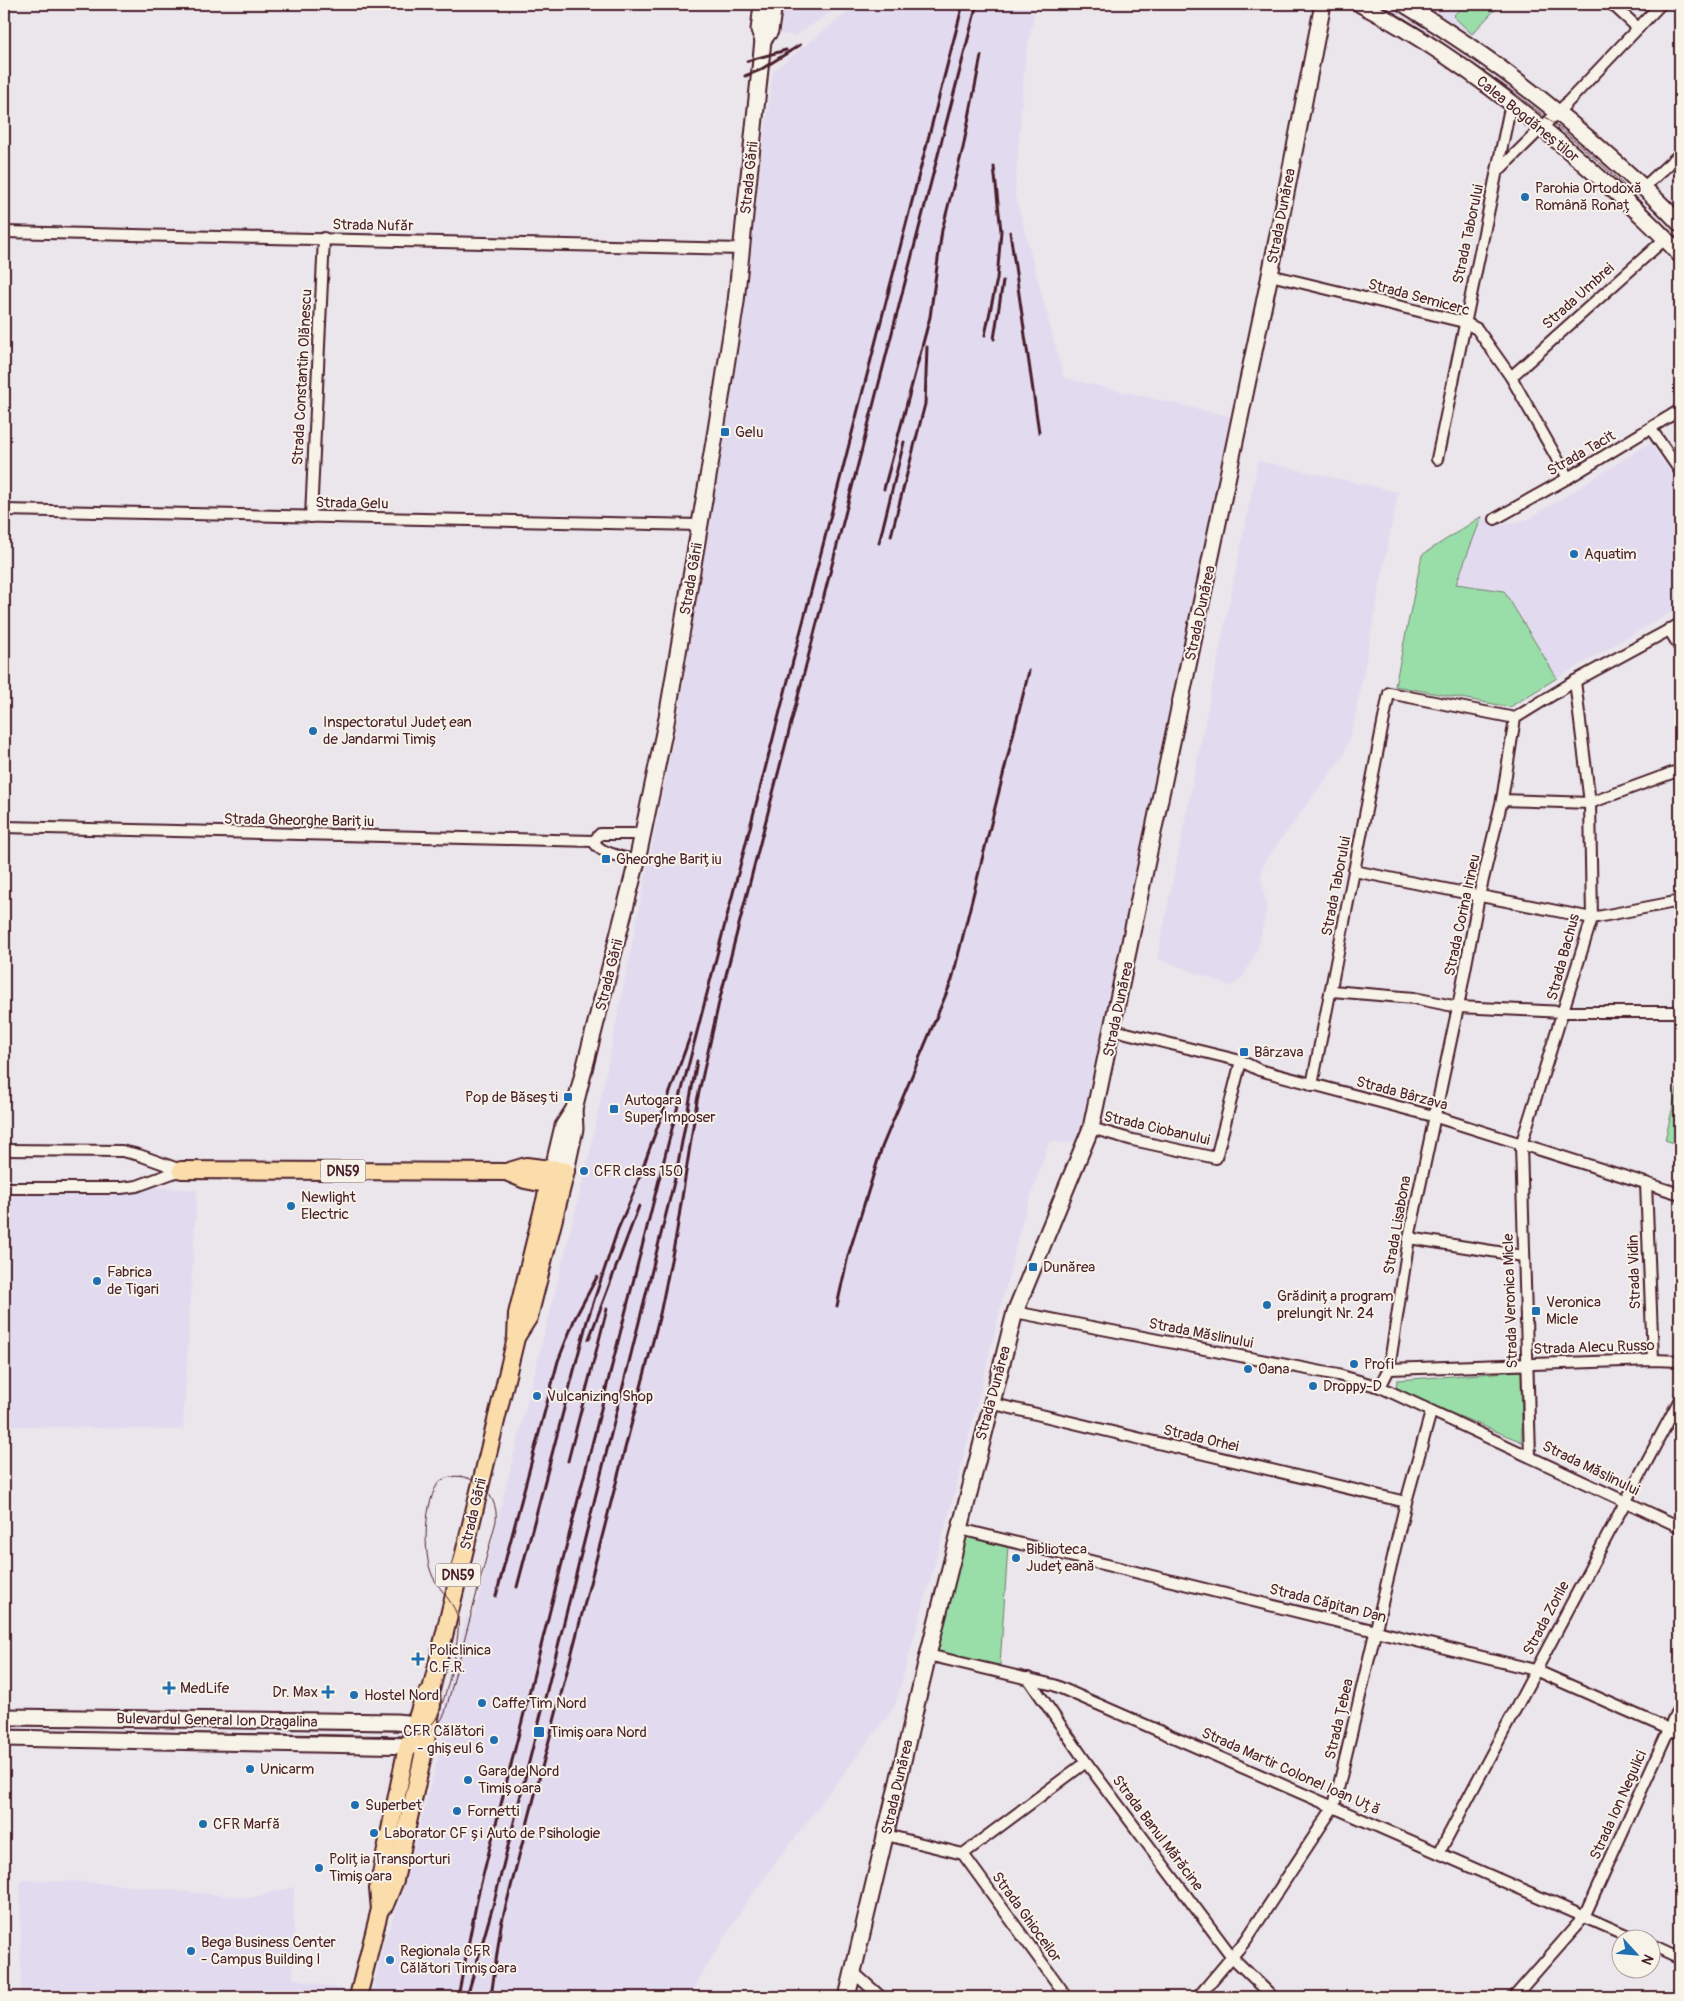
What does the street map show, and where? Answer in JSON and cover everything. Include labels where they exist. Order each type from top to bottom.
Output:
[{"type":"main road","name":"Strada Gării","points":[[762,4],[759,30],[764,40]]},
{"type":"main road","name":"Strada Gării","points":[[423,1724],[423,1699],[431,1690],[516,1338],[517,1314],[560,1170],[575,1129],[574,1109],[637,861],[666,723],[722,396],[742,249],[764,40],[770,31],[774,4]]},
{"type":"main road","name":"Strada Dunărea","points":[[847,1997],[928,1655],[990,1404],[1015,1312],[1092,1128],[1270,276],[1323,4]]},
{"type":"main road","name":"Calea Bogdăneștilor","points":[[1360,4],[1427,43],[1511,103],[1666,238],[1680,255]]},
{"type":"main road","name":"Calea Bogdăneștilor","points":[[1404,4],[1447,30],[1558,112],[1644,188],[1680,224]]},
{"type":"main road","name":"DN59","points":[[180,1170],[506,1172],[526,1166],[560,1170]]},
{"type":"main road","name":"DN59","points":[[506,1172],[525,1180],[555,1186]]},
{"type":"main road","name":"Bulevardul General Ion Dragalina","points":[[4,1717],[423,1724]]},
{"type":"main road","name":"DN59","points":[[358,1997],[380,1909],[391,1893],[388,1878],[409,1746],[423,1724]]},
{"type":"main road","name":"DN59","points":[[388,1878],[425,1747],[423,1724]]},
{"type":"main road","name":"Bulevardul General Ion Dragalina","points":[[4,1738],[425,1747]]},
{"type":"street","points":[[1612,4],[1638,28]]},
{"type":"street","points":[[1498,171],[1558,112],[1661,4]]},
{"type":"street","name":"Strada Taborului","points":[[1437,459],[1511,103]]},
{"type":"street","points":[[1644,188],[1680,154]]},
{"type":"street","name":"Strada Nufăr","points":[[4,232],[742,249]]},
{"type":"street","name":"Strada Constantin Olănescu","points":[[311,518],[324,238]]},
{"type":"street","name":"Strada Umbrei","points":[[1511,377],[1666,238]]},
{"type":"street","name":"Strada Semicerc","points":[[1270,276],[1464,322],[1477,329],[1511,377],[1568,478]]},
{"type":"street","name":"Strada Tacit","points":[[1495,518],[1568,478],[1680,410]]},
{"type":"street","points":[[1651,429],[1680,471]]},
{"type":"street","name":"Strada Gelu","points":[[4,510],[700,525]]},
{"type":"street","points":[[1515,718],[1575,681],[1680,624]]},
{"type":"street","points":[[1669,629],[1680,648]]},
{"type":"street","name":"Strada Bachus","points":[[1521,1145],[1592,918],[1590,802],[1575,681]]},
{"type":"street","name":"Strada Taborului","points":[[1312,1085],[1332,991],[1389,693],[1515,718]]},
{"type":"street","name":"Strada Corina Irineu","points":[[1433,1116],[1458,1007],[1479,896],[1502,800],[1515,718]]},
{"type":"street","points":[[1502,800],[1590,802],[1680,770]]},
{"type":"street","name":"Strada Gheorghe Barițiu","points":[[4,827],[594,841],[600,834],[643,834]]},
{"type":"street","points":[[594,841],[596,846],[603,850],[637,861]]},
{"type":"street","points":[[1354,871],[1592,918],[1680,901]]},
{"type":"street","points":[[1332,991],[1414,998],[1458,1007],[1564,1012],[1680,1012]]},
{"type":"street","name":"Strada Bârzava","points":[[1114,1030],[1241,1062],[1259,1070],[1312,1085],[1433,1116],[1680,1194]]},
{"type":"street","name":"Strada Ciobanului","points":[[1092,1128],[1133,1140],[1216,1158],[1241,1062]]},
{"type":"street","name":"Strada Lisabona","points":[[1389,1369],[1409,1238],[1433,1116]]},
{"type":"street","name":"Strada Veronica Micle","points":[[1521,1145],[1530,1456]]},
{"type":"street","points":[[4,1150],[122,1151],[180,1170]]},
{"type":"street","points":[[4,1188],[121,1188],[137,1186],[180,1170]]},
{"type":"street","name":"Strada Vidin","points":[[1646,1182],[1653,1360]]},
{"type":"street","points":[[1409,1238],[1523,1256]]},
{"type":"street","name":"Strada Măslinului","points":[[1015,1312],[1338,1375],[1380,1387],[1680,1527]]},
{"type":"street","name":"Strada Alecu Russo","points":[[1389,1369],[1653,1360],[1680,1361]]},
{"type":"street","points":[[1380,1387],[1389,1369]]},
{"type":"street","name":"Strada Zorile","points":[[1439,1852],[1680,1399]]},
{"type":"street","name":"Strada Orhei","points":[[990,1404],[1406,1502]]},
{"type":"street","name":"Strada Țebea","points":[[1198,1997],[1233,1958],[1334,1806],[1406,1502],[1431,1412]]},
{"type":"street","name":"Strada Căpitan Dan","points":[[960,1528],[1535,1670],[1680,1734]]},
{"type":"street","name":"Strada Martir Colonel Ioan Uță","points":[[928,1655],[1054,1685],[1612,1929]]},
{"type":"street","name":"Strada Banul Mărăcine","points":[[1028,1678],[1086,1762],[1233,1958],[1273,1997]]},
{"type":"street","name":"Strada Ion Negulici","points":[[1514,1997],[1584,1917],[1680,1705]]},
{"type":"street","points":[[886,1835],[963,1854],[1086,1762]]},
{"type":"street","name":"Strada Ghioceilor","points":[[963,1854],[1067,1997]]},
{"type":"street","points":[[1662,1951],[1680,1959]]},
{"type":"street","points":[[853,1972],[881,1997]]},
{"type":"shaded area","points":[[782,4],[842,4],[796,36],[779,34]]},
{"type":"shaded area","points":[[858,4],[1036,4],[1025,60],[1015,194],[1064,378],[1233,417],[1096,1082],[1078,1143],[1049,1142],[1022,1222],[957,1484],[895,1706],[747,1901],[688,1997],[371,1997],[384,1942],[400,1900],[417,1838],[443,1737],[438,1730],[466,1617],[473,1618],[590,1152],[675,731],[733,375],[773,71]]},
{"type":"shaded area","points":[[1423,4],[1502,4],[1472,36]]},
{"type":"shaded area","name":"Aquatim","points":[[1650,443],[1680,485],[1680,607],[1557,678],[1504,591],[1456,584],[1482,516],[1500,525],[1529,519]]},
{"type":"shaded area","points":[[1258,461],[1398,492],[1354,722],[1344,755],[1264,862],[1261,878],[1267,908],[1258,948],[1243,977],[1231,986],[1157,958]]},
{"type":"shaded area","points":[[153,1187],[197,1190],[183,1430],[4,1426],[4,1189]]},
{"type":"shaded area","points":[[20,1880],[90,1882],[250,1898],[294,1887],[293,1978],[344,1990],[342,1997],[21,1997]]},
{"type":"green space","points":[[1465,4],[1500,4],[1472,34],[1453,16]]},
{"type":"green space","points":[[1482,516],[1456,584],[1504,591],[1557,678],[1510,707],[1395,686],[1422,555]]},
{"type":"green space","points":[[1680,1076],[1680,1145],[1665,1140]]},
{"type":"green space","points":[[1521,1371],[1522,1442],[1396,1390],[1397,1380]]},
{"type":"green space","points":[[964,1536],[1008,1546],[1000,1665],[936,1652]]},
{"type":"tram line","points":[[1376,4],[1459,54],[1538,111],[1612,174],[1680,243]]},
{"type":"tram line","points":[[4,1725],[400,1731],[426,1728],[433,1723],[437,1716],[447,1690],[458,1629],[457,1614],[433,1577],[429,1567],[426,1528],[431,1500],[440,1481],[460,1476],[479,1484],[493,1500],[496,1510],[496,1521],[445,1713],[436,1727],[428,1732],[412,1736],[4,1730]]},
{"type":"railway","points":[[458,1997],[478,1895],[667,1148],[963,4]]},
{"type":"railway","points":[[491,1997],[501,1925],[660,1314],[676,1236],[697,1101],[720,998],[977,4]]},
{"type":"railway","points":[[745,76],[760,70],[800,45]]},
{"type":"railway","points":[[747,61],[786,50]]},
{"type":"railway","points":[[884,489],[930,317],[942,230],[963,148],[981,56]]},
{"type":"railway","points":[[985,335],[997,279],[1001,231],[994,167]]},
{"type":"railway","points":[[1010,232],[1039,432]]},
{"type":"railway","points":[[994,339],[1003,281]]},
{"type":"railway","points":[[891,536],[925,404],[927,347]]},
{"type":"railway","points":[[879,543],[904,442]]},
{"type":"railway","points":[[837,1306],[848,1256],[882,1147],[952,980],[1029,671]]},
{"type":"railway","points":[[517,1587],[587,1321],[618,1229],[634,1192],[691,1034]]},
{"type":"railway","points":[[467,1997],[494,1902],[676,1174],[697,1061]]},
{"type":"railway","points":[[589,1339],[639,1206]]},
{"type":"railway","points":[[496,1596],[558,1361],[575,1318],[597,1277]]},
{"type":"railway","points":[[568,1461],[607,1309]]},
{"type":"place","name":"Parohia Ortodoxă Română Ronaț","points":[[1525,197]]},
{"type":"place","name":"Gelu","points":[[725,432]]},
{"type":"place","name":"Aquatim","points":[[1574,554]]},
{"type":"place","name":"Inspectoratul Județean de Jandarmi Timiș","points":[[313,731]]},
{"type":"place","name":"Gheorghe Barițiu","points":[[606,859]]},
{"type":"place","name":"Bârzava","points":[[1244,1052]]},
{"type":"place","name":"Pop de Băsești","points":[[568,1097]]},
{"type":"place","name":"Autogara Super Imposer","points":[[614,1109]]},
{"type":"place","name":"CFR class 150","points":[[584,1171]]},
{"type":"place","name":"Newlight Electric","points":[[291,1206]]},
{"type":"place","name":"Dunărea","points":[[1033,1267]]},
{"type":"place","name":"Fabrica de Tigari","points":[[97,1281]]},
{"type":"place","name":"Grădinița program prelungit Nr. 24","points":[[1267,1305]]},
{"type":"place","name":"Veronica Micle","points":[[1536,1311]]},
{"type":"place","name":"Profi","points":[[1354,1364]]},
{"type":"place","name":"Oana","points":[[1248,1369]]},
{"type":"place","name":"Droppy-D","points":[[1313,1386]]},
{"type":"place","name":"Vulcanizing Shop","points":[[537,1396]]},
{"type":"place","name":"Biblioteca Județeană","points":[[1016,1558]]},
{"type":"place","name":"Policlinica C.F.R.","points":[[418,1659]]},
{"type":"place","name":"MedLife","points":[[169,1688]]},
{"type":"place","name":"Dr. Max","points":[[328,1692]]},
{"type":"place","name":"Hostel Nord","points":[[354,1695]]},
{"type":"place","name":"Caffe Tim Nord","points":[[482,1703]]},
{"type":"place","name":"Timișoara Nord","points":[[539,1732]]},
{"type":"place","name":"CFR Călători - ghișeul 6","points":[[494,1740]]},
{"type":"place","name":"Unicarm","points":[[250,1769]]},
{"type":"place","name":"Gara de Nord Timișoara","points":[[468,1780]]},
{"type":"place","name":"Superbet","points":[[355,1805]]},
{"type":"place","name":"Fornetti","points":[[457,1811]]},
{"type":"place","name":"CFR Marfă","points":[[203,1824]]},
{"type":"place","name":"Laborator CF și Auto de Psihologie","points":[[374,1833]]},
{"type":"place","name":"Poliția Transporturi Timișoara","points":[[319,1868]]},
{"type":"place","name":"Bega Business Center - Campus Building I","points":[[191,1951]]},
{"type":"place","name":"Regionala CFR Călători Timișoara","points":[[390,1960]]}]
